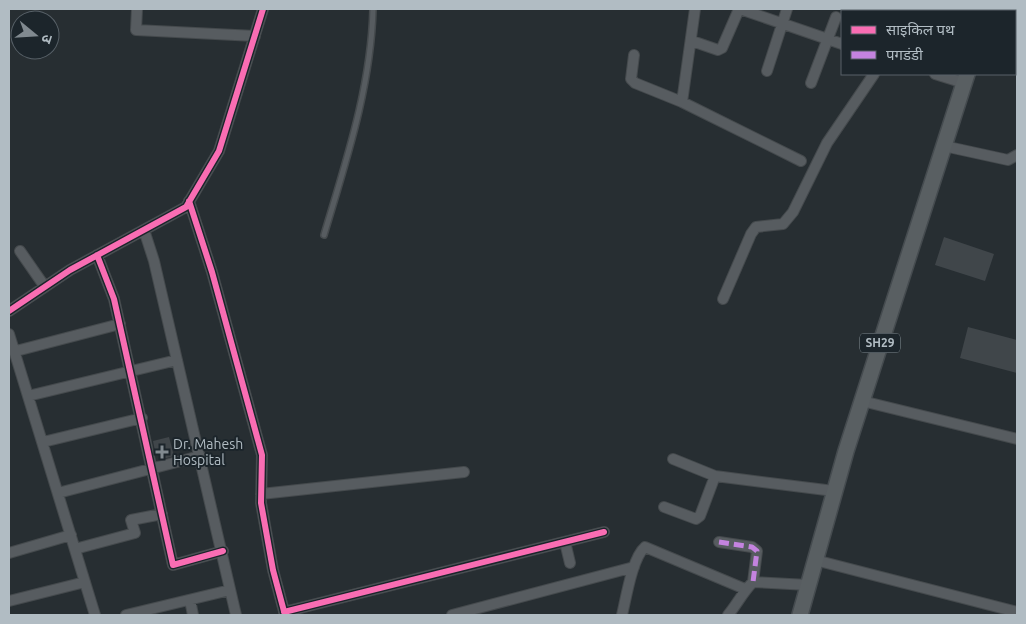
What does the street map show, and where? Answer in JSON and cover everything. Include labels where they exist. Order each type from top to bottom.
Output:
[{"type":"main road","name":"SH29","points":[[800,615],[834,491],[966,78]]},
{"type":"street","points":[[137,9],[136,30],[255,36]]},
{"type":"street","points":[[9,312],[97,255],[186,207],[219,151],[263,9]]},
{"type":"street","points":[[682,102],[695,9]]},
{"type":"street","points":[[692,41],[718,50],[722,48],[740,9],[841,44]]},
{"type":"street","points":[[767,71],[787,9]]},
{"type":"street","points":[[811,83],[836,17]]},
{"type":"street","points":[[634,55],[632,78],[635,83],[682,102],[801,161]]},
{"type":"street","points":[[723,299],[751,234],[756,227],[783,224],[793,212],[827,143],[873,75]]},
{"type":"street","points":[[943,75],[966,78]]},
{"type":"street","points":[[944,146],[1008,160],[1017,155]]},
{"type":"street","points":[[189,202],[212,272],[262,455],[261,494],[273,570],[284,614],[604,532]]},
{"type":"street","points":[[144,230],[154,261],[223,551],[236,615]]},
{"type":"street","points":[[20,251],[45,287]]},
{"type":"street","points":[[97,255],[114,298],[173,565],[223,551]]},
{"type":"street","points":[[16,352],[120,324]]},
{"type":"street","points":[[9,334],[95,615]]},
{"type":"street","points":[[28,396],[177,360]]},
{"type":"street","points":[[862,401],[1017,439]]},
{"type":"street","points":[[43,442],[142,418]]},
{"type":"street","points":[[58,492],[200,456]]},
{"type":"street","points":[[673,459],[714,476],[834,491]]},
{"type":"street","points":[[261,494],[464,472]]},
{"type":"street","points":[[664,508],[696,519],[700,516],[714,476]]},
{"type":"street","points":[[76,549],[134,533],[131,520],[162,514]]},
{"type":"street","points":[[9,553],[71,535]]},
{"type":"street","points":[[565,542],[570,563]]},
{"type":"street","points":[[719,542],[752,546],[757,551],[753,582],[745,590],[728,615]]},
{"type":"street","points":[[622,615],[634,568],[641,550],[648,548],[745,590]]},
{"type":"street","points":[[815,560],[1017,612]]},
{"type":"street","points":[[452,615],[634,568]]},
{"type":"street","points":[[9,601],[85,582]]},
{"type":"street","points":[[753,582],[808,585]]},
{"type":"street","points":[[126,615],[230,590]]},
{"type":"street","points":[[190,600],[193,615]]},
{"type":"street","points":[[491,605],[494,615]]},
{"type":"lane","points":[[324,235],[360,113],[373,9]]},
{"type":"building","points":[[944,237],[994,254],[985,281],[935,265]]},
{"type":"building","points":[[968,327],[1017,340],[1017,373],[960,358]]},
{"type":"building","points":[[169,437],[174,456],[163,459],[161,449],[155,451],[153,441]]},
{"type":"marked path","points":[[719,542],[752,547],[757,551],[753,582]]},
{"type":"cycle path","points":[[9,311],[70,270],[186,207],[219,151],[263,9]]},
{"type":"cycle path","points":[[189,201],[212,272],[262,455],[261,503],[273,570],[285,615]]},
{"type":"cycle path","points":[[97,255],[114,299],[173,565],[223,551]]},
{"type":"cycle path","points":[[284,612],[604,532]]},
{"type":"place","name":"Dr. Mahesh Hospital","points":[[162,452]]}]
